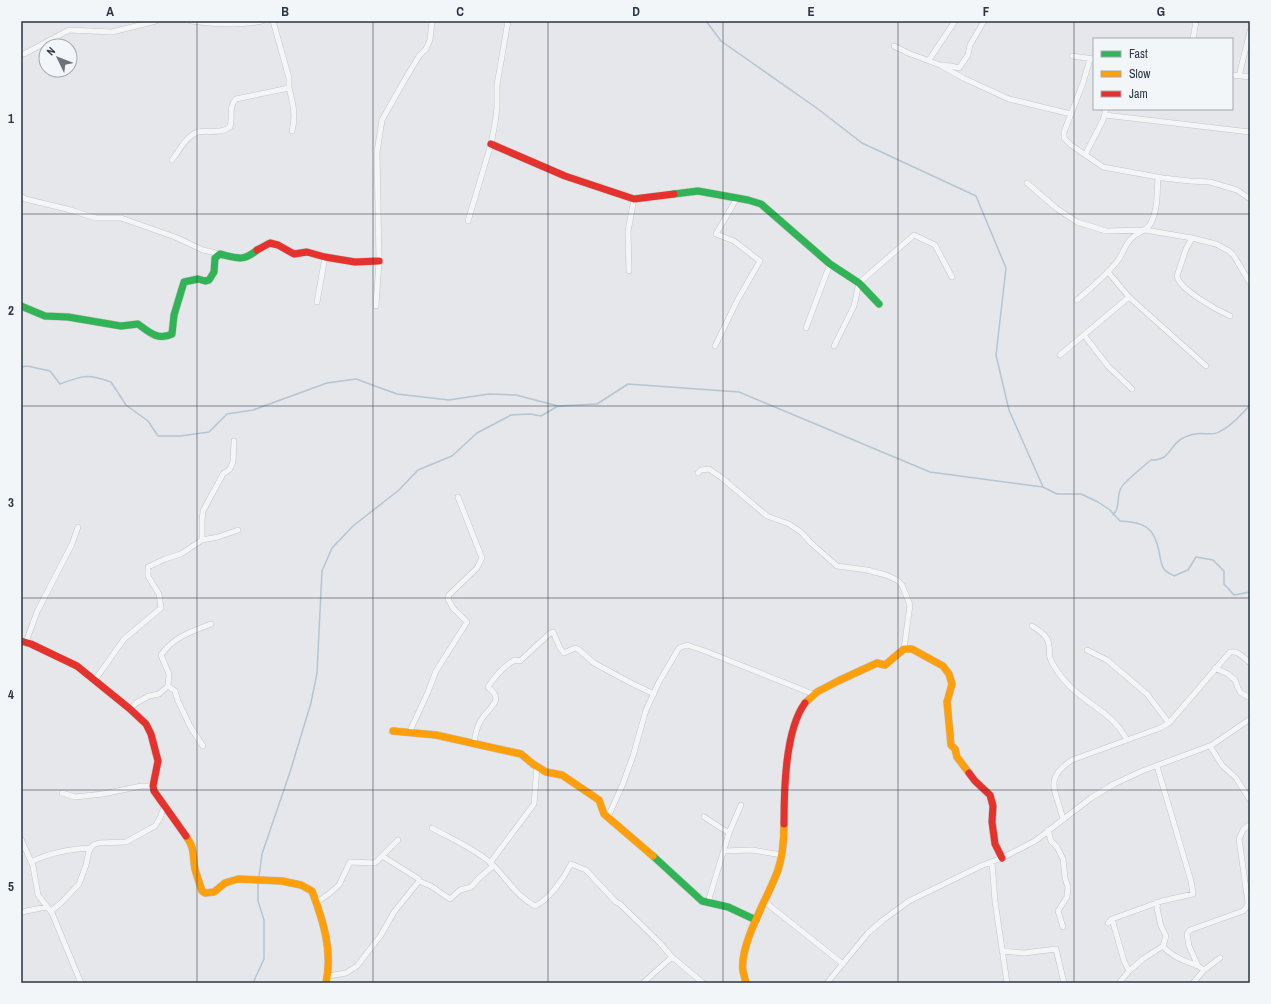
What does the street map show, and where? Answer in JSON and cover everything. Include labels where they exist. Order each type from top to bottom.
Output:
[{"type":"street","points":[[21,54],[24,54],[69,30],[112,32],[149,21],[156,21]]},
{"type":"street","points":[[192,21],[251,24],[262,21]]},
{"type":"street","points":[[273,21],[289,78],[294,106],[295,120],[292,131]]},
{"type":"street","points":[[376,306],[379,261],[377,152],[382,120],[412,69],[426,49],[430,40],[432,21]]},
{"type":"street","points":[[468,222],[491,144],[497,108],[497,85],[508,21]]},
{"type":"street","points":[[929,60],[955,21]]},
{"type":"street","points":[[940,65],[959,68],[968,55],[970,45],[984,21]]},
{"type":"street","points":[[1193,38],[1196,21]]},
{"type":"street","points":[[1239,76],[1250,31]]},
{"type":"street","points":[[894,46],[940,65],[963,78],[1009,99],[1071,114]]},
{"type":"street","points":[[1072,56],[1092,59],[1064,132],[1064,138],[1071,145],[1103,167],[1158,177],[1210,182],[1237,190],[1250,199]]},
{"type":"street","points":[[1233,74],[1250,77]]},
{"type":"street","points":[[172,160],[188,138],[198,132],[224,130],[230,127],[232,104],[236,99],[290,88]]},
{"type":"street","points":[[1085,155],[1103,120],[1106,110]]},
{"type":"street","points":[[1105,115],[1250,132]]},
{"type":"street","points":[[491,144],[565,176],[634,199],[698,191],[761,204],[830,264],[859,283],[879,304]]},
{"type":"street","points":[[1077,300],[1108,272],[1120,258],[1132,237],[1145,230],[1151,224],[1156,209],[1158,177]]},
{"type":"street","points":[[1027,183],[1056,208],[1077,222],[1106,231],[1145,230],[1192,238],[1216,244],[1229,251],[1234,256],[1250,283]]},
{"type":"street","points":[[21,196],[25,199],[96,218],[121,218],[175,237],[203,250],[238,258],[248,258],[259,249],[270,243],[278,245],[294,254],[307,252],[354,262],[379,261]]},
{"type":"street","points":[[715,346],[738,299],[760,261],[734,242],[716,234],[737,198]]},
{"type":"street","points":[[629,271],[628,231],[634,199]]},
{"type":"street","points":[[834,346],[854,306],[859,283],[914,235],[935,245],[952,277]]},
{"type":"street","points":[[1192,238],[1186,249],[1177,276],[1178,280],[1196,296],[1230,316]]},
{"type":"street","points":[[21,306],[45,316],[68,317],[121,326],[138,324],[159,338],[167,337],[172,334],[174,315],[184,282],[198,279],[206,281],[210,280],[214,272],[216,258],[220,254]]},
{"type":"street","points":[[317,302],[325,257]]},
{"type":"street","points":[[806,328],[830,264]]},
{"type":"street","points":[[1108,272],[1129,297],[1206,366]]},
{"type":"street","points":[[1060,355],[1129,297]]},
{"type":"street","points":[[1084,335],[1108,366],[1132,390]]},
{"type":"street","points":[[202,540],[203,511],[223,474],[230,469],[233,462],[234,441]]},
{"type":"street","points":[[698,473],[701,470],[709,469],[767,516],[789,524],[801,532],[837,566],[867,570],[886,575],[897,580],[904,589],[910,605],[904,649]]},
{"type":"street","points":[[409,733],[436,671],[459,632],[467,622],[453,608],[448,600],[450,595],[477,568],[482,558],[458,497]]},
{"type":"street","points":[[78,526],[72,544],[37,612],[24,641],[77,666],[146,724],[156,752],[157,768],[153,786],[156,796],[190,842],[194,852],[196,869],[202,891],[205,893],[214,892],[225,883],[238,878],[260,879],[301,885],[312,891],[327,944],[330,966],[328,980],[346,974],[358,966],[381,935],[394,912],[419,881]]},
{"type":"street","points":[[95,680],[124,639],[162,608],[159,594],[148,576],[148,567],[165,559],[181,554],[202,540],[218,537],[238,530]]},
{"type":"street","points":[[130,709],[149,696],[159,694],[168,686],[169,674],[161,655],[165,649],[179,637],[211,624]]},
{"type":"street","points":[[1032,626],[1044,634],[1049,644],[1050,657],[1055,668],[1066,682],[1106,714],[1122,730],[1127,740]]},
{"type":"street","points":[[474,744],[476,730],[483,717],[495,704],[494,691],[488,687],[492,680],[507,665],[515,660],[520,661],[553,632],[560,648],[564,653],[575,648],[578,649],[599,666],[654,694]]},
{"type":"street","points":[[608,817],[634,756],[646,710],[679,648],[687,645],[705,651],[813,694]]},
{"type":"street","points":[[746,983],[744,978],[743,962],[756,920],[776,876],[782,855],[785,780],[792,732],[804,704],[819,690],[877,663],[885,665],[904,649],[912,649],[943,666],[949,674],[952,684],[947,702],[949,734],[952,745],[958,757],[975,781],[990,795],[993,806],[992,822],[995,844],[1002,858]]},
{"type":"street","points":[[1087,650],[1107,660],[1147,694],[1169,723]]},
{"type":"street","points":[[1063,820],[1053,782],[1056,774],[1061,768],[1072,760],[1160,728],[1169,723],[1230,652],[1233,651],[1250,663]]},
{"type":"street","points":[[1215,668],[1228,674],[1234,680],[1241,693],[1250,697]]},
{"type":"street","points":[[168,686],[175,692],[191,728],[203,746]]},
{"type":"street","points":[[827,983],[868,933],[909,901],[1035,841],[1091,798],[1114,784],[1210,746],[1250,719]]},
{"type":"street","points":[[393,731],[436,735],[521,754],[546,772],[562,775],[599,800],[604,814],[702,901],[728,907],[756,920]]},
{"type":"street","points":[[1210,746],[1222,765],[1236,778],[1250,800]]},
{"type":"street","points":[[382,856],[419,881],[431,886],[450,899],[460,890],[471,887],[492,864],[534,804],[537,766]]},
{"type":"street","points":[[1129,971],[1124,962],[1110,921],[1158,902],[1193,894],[1191,881],[1157,766]]},
{"type":"street","points":[[62,793],[75,797],[103,794],[141,786],[153,786]]},
{"type":"street","points":[[708,902],[729,833],[741,805]]},
{"type":"street","points":[[21,913],[26,911],[49,909],[61,903],[79,884],[93,844],[99,842],[126,842],[155,826],[164,808]]},
{"type":"street","points":[[704,817],[729,833]]},
{"type":"street","points":[[1198,966],[1189,946],[1188,934],[1190,930],[1243,911],[1248,903],[1239,839],[1243,830],[1250,824]]},
{"type":"street","points":[[432,828],[475,852],[492,864],[520,896],[535,906],[543,902],[566,874],[571,864],[586,870],[616,902],[620,904],[660,943],[672,957],[703,983]]},
{"type":"street","points":[[1048,830],[1052,841],[1063,859],[1065,878],[1068,888],[1067,897],[1058,911],[1063,927]]},
{"type":"street","points":[[21,839],[31,862],[38,895],[49,909],[72,958],[81,983]]},
{"type":"street","points":[[316,903],[338,885],[350,862],[375,863],[398,840]]},
{"type":"street","points":[[31,862],[44,856],[74,848],[91,848]]},
{"type":"street","points":[[724,851],[752,850],[782,855]]},
{"type":"street","points":[[992,862],[995,901],[1007,983]]},
{"type":"street","points":[[765,902],[843,964]]},
{"type":"street","points":[[1158,902],[1157,908],[1161,926],[1166,936],[1164,946],[1168,952],[1204,970]]},
{"type":"street","points":[[1119,983],[1129,971],[1143,959],[1164,946]]},
{"type":"street","points":[[1002,951],[1024,953],[1056,949],[1064,983]]},
{"type":"street","points":[[643,983],[672,957]]},
{"type":"street","points":[[1193,983],[1204,970],[1220,958]]},
{"type":"waterway","points":[[706,21],[721,41],[818,109],[862,143],[976,196],[1006,268],[996,355],[1009,410],[1043,487]]},
{"type":"waterway","points":[[21,367],[27,366],[50,371],[60,384],[80,377],[91,377],[111,382],[126,405],[148,421],[158,436],[180,436],[209,432],[227,414],[253,410],[327,383],[356,379],[397,394],[449,400],[489,394],[516,395],[558,406],[597,404],[628,384],[739,392],[930,472],[1043,487],[1057,494],[1081,494],[1098,502],[1110,510],[1120,521],[1136,523],[1147,527],[1151,531],[1157,543],[1163,567],[1174,576],[1188,570],[1196,557],[1213,560],[1224,571],[1224,584],[1234,595],[1250,592]]},
{"type":"waterway","points":[[1113,515],[1117,509],[1121,488],[1134,474],[1151,460],[1163,458],[1178,441],[1192,434],[1214,434],[1223,430],[1250,405]]},
{"type":"waterway","points":[[259,877],[262,854],[290,772],[311,703],[317,673],[322,571],[332,548],[353,526],[399,490],[418,470],[452,456],[477,433],[511,415],[530,414],[541,416],[558,406]]},
{"type":"waterway","points":[[253,983],[264,959],[264,920],[258,901],[258,882]]},
{"type":"traffic: fast","points":[[674,194],[698,191],[748,200],[761,204],[830,264],[859,283],[879,304]]},
{"type":"traffic: fast","points":[[21,306],[45,316],[68,317],[121,326],[138,324],[154,335],[162,337],[167,336],[172,334],[174,315],[184,282],[198,279],[205,281],[209,280],[214,272],[215,258],[220,254],[235,258],[244,258],[257,250]]},
{"type":"traffic: fast","points":[[653,856],[702,901],[728,907],[756,920]]},
{"type":"traffic: slow","points":[[805,703],[817,692],[838,681],[877,663],[885,665],[904,649],[912,649],[943,666],[949,674],[952,684],[947,702],[951,745],[955,749],[957,757],[969,773]]},
{"type":"traffic: slow","points":[[393,731],[436,735],[521,754],[546,772],[562,775],[599,800],[604,814],[653,856]]},
{"type":"traffic: slow","points":[[746,983],[743,971],[743,960],[746,947],[750,934],[778,870],[783,847],[784,824]]},
{"type":"traffic: slow","points":[[186,836],[192,849],[195,869],[202,891],[205,893],[214,892],[225,883],[238,879],[282,881],[301,885],[312,891],[320,913],[328,947],[328,971],[326,983]]},
{"type":"traffic: jam","points":[[491,144],[565,176],[634,199],[674,194]]},
{"type":"traffic: jam","points":[[257,250],[270,243],[278,245],[294,254],[307,252],[325,257],[355,262],[379,261]]},
{"type":"traffic: jam","points":[[21,641],[31,644],[77,666],[146,724],[151,734],[158,761],[153,786],[154,791],[186,836]]},
{"type":"traffic: jam","points":[[784,824],[784,795],[787,761],[793,729],[798,715],[805,703]]},
{"type":"traffic: jam","points":[[969,773],[990,795],[993,806],[992,822],[995,844],[1002,858]]}]
